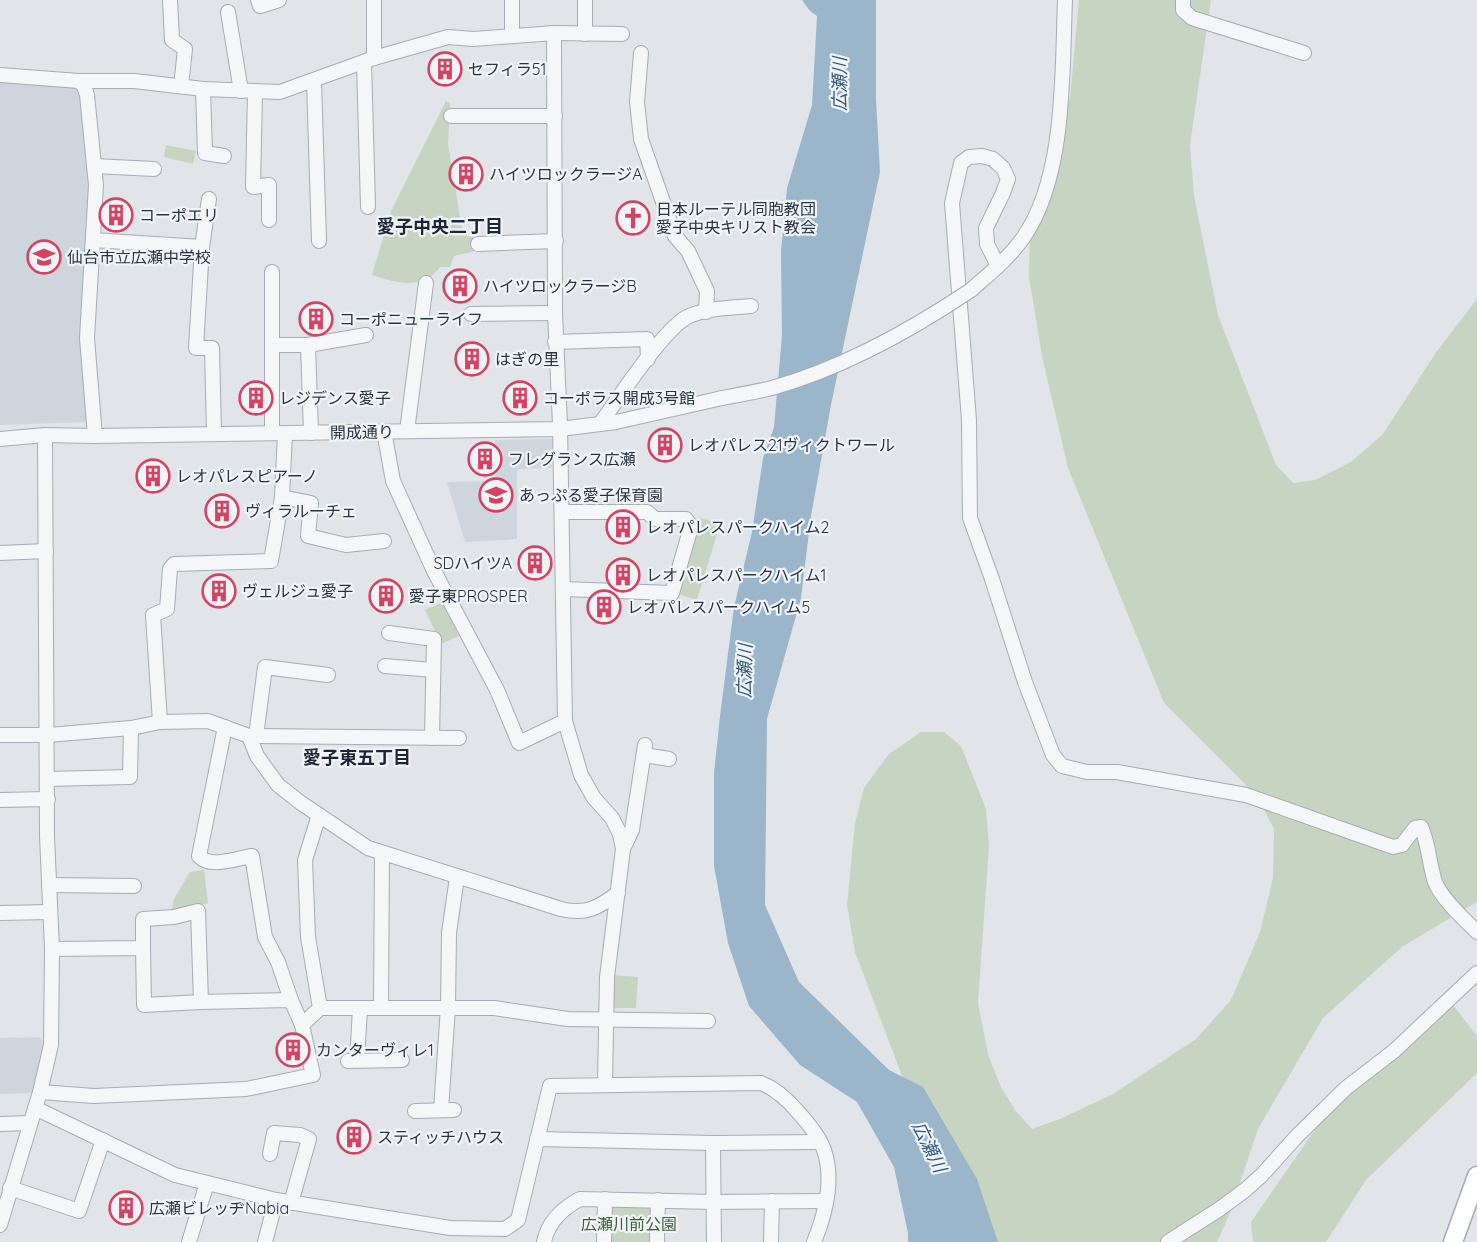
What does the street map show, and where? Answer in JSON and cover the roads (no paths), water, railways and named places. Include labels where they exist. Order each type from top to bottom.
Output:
[{"type":"main road","points":[[1453,1242],[1477,1176]]},
{"type":"street","points":[[170,0],[172,40],[185,49],[181,86]]},
{"type":"street","points":[[258,0],[260,6],[279,0]]},
{"type":"street","points":[[368,207],[369,60],[374,0]]},
{"type":"street","points":[[512,0],[512,36]]},
{"type":"street","points":[[585,0],[585,34]]},
{"type":"street","name":"開成通り","points":[[0,440],[45,435],[560,429],[600,424],[772,388],[841,362],[902,333],[971,290],[998,266],[1023,238],[1046,192],[1054,162],[1065,0]]},
{"type":"street","points":[[1183,0],[1183,10],[1192,18],[1304,53]]},
{"type":"street","points":[[228,12],[241,91]]},
{"type":"street","points":[[554,33],[555,342],[560,429],[565,721],[581,775],[594,798],[612,818],[620,834],[623,849],[607,977],[605,1084]]},
{"type":"street","points":[[0,75],[79,81],[134,81],[203,90],[280,92],[369,60],[448,37],[473,39],[554,33],[622,33]]},
{"type":"street","points":[[641,53],[637,102],[641,139],[675,236],[688,251],[707,291],[706,312]]},
{"type":"street","points":[[79,81],[84,86],[87,95],[96,204],[87,338],[95,436]]},
{"type":"street","points":[[314,81],[319,241]]},
{"type":"street","points":[[203,90],[201,157],[224,156]]},
{"type":"street","points":[[255,92],[253,187],[269,185],[269,220]]},
{"type":"street","points":[[452,116],[555,116]]},
{"type":"street","points":[[998,266],[987,244],[986,228],[1008,178],[1003,168],[993,159],[982,156],[969,157],[961,163],[952,203],[969,420],[970,518],[992,579],[1024,682],[1053,755],[1062,766],[1087,772],[1117,772],[1246,795],[1393,847],[1402,845],[1415,828],[1420,827],[1426,842],[1435,882],[1440,891],[1477,932]]},
{"type":"street","points":[[94,166],[154,169]]},
{"type":"street","points":[[209,199],[202,247],[196,348],[212,348],[214,433]]},
{"type":"street","points":[[93,240],[202,247]]},
{"type":"street","points":[[478,244],[556,241]]},
{"type":"street","points":[[160,722],[153,615],[167,609],[170,569],[174,564],[271,561],[282,497],[272,345],[272,272]]},
{"type":"street","points":[[407,431],[426,283]]},
{"type":"street","points":[[600,424],[648,359],[674,328],[688,317],[706,312],[751,306]]},
{"type":"street","points":[[471,314],[555,313]]},
{"type":"street","points":[[272,345],[308,345],[366,335]]},
{"type":"street","points":[[555,342],[647,339],[648,359]]},
{"type":"street","points":[[308,345],[310,433]]},
{"type":"street","points":[[384,431],[393,482],[434,571],[497,690],[519,743],[565,721]]},
{"type":"street","points":[[0,1225],[6,1196],[40,1092],[51,1045],[45,435]]},
{"type":"street","points":[[282,497],[311,503],[308,537],[346,545],[384,541]]},
{"type":"street","points":[[562,512],[647,512],[656,519],[686,519],[691,527],[672,593],[563,589]]},
{"type":"street","points":[[0,553],[46,551]]},
{"type":"street","points":[[389,633],[434,639],[432,738]]},
{"type":"street","points":[[385,666],[433,670]]},
{"type":"street","points":[[328,675],[265,667],[253,736],[257,756],[278,785],[368,848],[457,878],[576,913],[590,910],[618,893]]},
{"type":"street","points":[[0,735],[48,735],[131,728],[160,722],[208,721],[253,736],[459,738]]},
{"type":"street","points":[[40,1092],[94,1096],[246,1089],[313,1075],[302,1025],[278,962],[265,937],[252,856],[211,863],[204,862],[199,856],[225,727]]},
{"type":"street","points":[[48,779],[130,777],[131,728]]},
{"type":"street","points":[[623,849],[632,830],[645,750],[669,759]]},
{"type":"street","points":[[0,800],[48,799]]},
{"type":"street","points":[[320,815],[305,860],[308,937],[320,1008]]},
{"type":"street","points":[[381,1008],[382,853]]},
{"type":"street","points":[[415,1111],[448,1110],[449,933],[457,878]]},
{"type":"street","points":[[49,885],[134,886]]},
{"type":"street","points":[[201,1002],[198,911],[174,917],[142,919],[144,1005],[291,1000]]},
{"type":"street","points":[[0,913],[50,912]]},
{"type":"street","points":[[51,949],[143,948]]},
{"type":"street","points":[[1168,1242],[1244,1191],[1346,1088],[1394,1051],[1477,973]]},
{"type":"street","points":[[302,1025],[320,1008],[494,1008],[568,1019],[708,1021]]},
{"type":"street","points":[[360,1009],[352,1060],[402,1060]]},
{"type":"street","points":[[35,1108],[175,1175],[291,1203],[450,1228],[505,1229],[518,1220],[550,1086],[761,1083],[778,1092],[792,1105],[814,1131],[824,1150],[828,1172],[826,1201],[814,1242]]},
{"type":"street","points":[[0,1124],[29,1123]]},
{"type":"street","points":[[270,1154],[274,1133],[300,1135],[309,1139],[291,1203]]},
{"type":"street","points":[[537,1139],[713,1143],[820,1142]]},
{"type":"street","points":[[6,1196],[79,1211],[103,1140]]},
{"type":"street","points":[[713,1143],[714,1242]]},
{"type":"street","points":[[189,1242],[207,1183]]},
{"type":"street","points":[[544,1242],[550,1225],[566,1206],[580,1199],[714,1202],[826,1201]]},
{"type":"street","points":[[604,1199],[604,1242]]},
{"type":"street","points":[[265,1242],[276,1200]]},
{"type":"street","points":[[657,1242],[658,1200]]},
{"type":"street","points":[[771,1242],[772,1201]]},
{"type":"street","points":[[447,1242],[450,1228]]},
{"type":"water","name":"広瀬川","points":[[802,0],[876,0],[876,99],[880,172],[831,405],[811,516],[801,598],[767,719],[765,905],[799,982],[889,1070],[923,1087],[977,1179],[998,1242],[908,1242],[894,1167],[857,1102],[800,1065],[749,1006],[728,943],[714,866],[714,773],[734,607],[752,532],[763,458],[774,427],[782,335],[781,251],[787,188],[812,105],[817,16]]},
{"type":"place","name":"セフィラ51","points":[[445,69]]},
{"type":"place","name":"ハイツロックラージA","points":[[466,174]]},
{"type":"place","name":"コーポエリ","points":[[116,215]]},
{"type":"place","name":"日本ルーテル同胞教団 愛子中央キリスト教会","points":[[633,218]]},
{"type":"place","name":"仙台市立広瀬中学校","points":[[44,257]]},
{"type":"place","name":"ハイツロックラージB","points":[[460,286]]},
{"type":"place","name":"コーポニューライフ","points":[[316,319]]},
{"type":"place","name":"はぎの里","points":[[472,359]]},
{"type":"place","name":"レジデンス愛子","points":[[256,398]]},
{"type":"place","name":"コーポラス開成3号館","points":[[520,398]]},
{"type":"place","name":"レオパレス21ヴィクトワール","points":[[665,445]]},
{"type":"place","name":"フレグランス広瀬","points":[[485,459]]},
{"type":"place","name":"レオパレスピアーノ","points":[[153,476]]},
{"type":"place","name":"あっぷる愛子保育園","points":[[496,495]]},
{"type":"place","name":"ヴィラルーチェ","points":[[222,511]]},
{"type":"place","name":"レオパレスパークハイム2","points":[[623,527]]},
{"type":"place","name":"SDハイツA","points":[[535,563]]},
{"type":"place","name":"レオパレスパークハイム1","points":[[623,575]]},
{"type":"place","name":"ヴェルジュ愛子","points":[[219,591]]},
{"type":"place","name":"愛子東PROSPER","points":[[386,596]]},
{"type":"place","name":"レオパレスパークハイム5","points":[[604,607]]},
{"type":"place","name":"カンターヴィレ1","points":[[293,1050]]},
{"type":"place","name":"スティッチハウス","points":[[354,1137]]},
{"type":"place","name":"広瀬ビレッヂNabia","points":[[126,1208]]},
{"type":"district","name":"愛子中央二丁目","points":[[440,227]]},
{"type":"district","name":"愛子東五丁目","points":[[357,758]]},
{"type":"park label","name":"広瀬川前公園","points":[[629,1224]]}]
